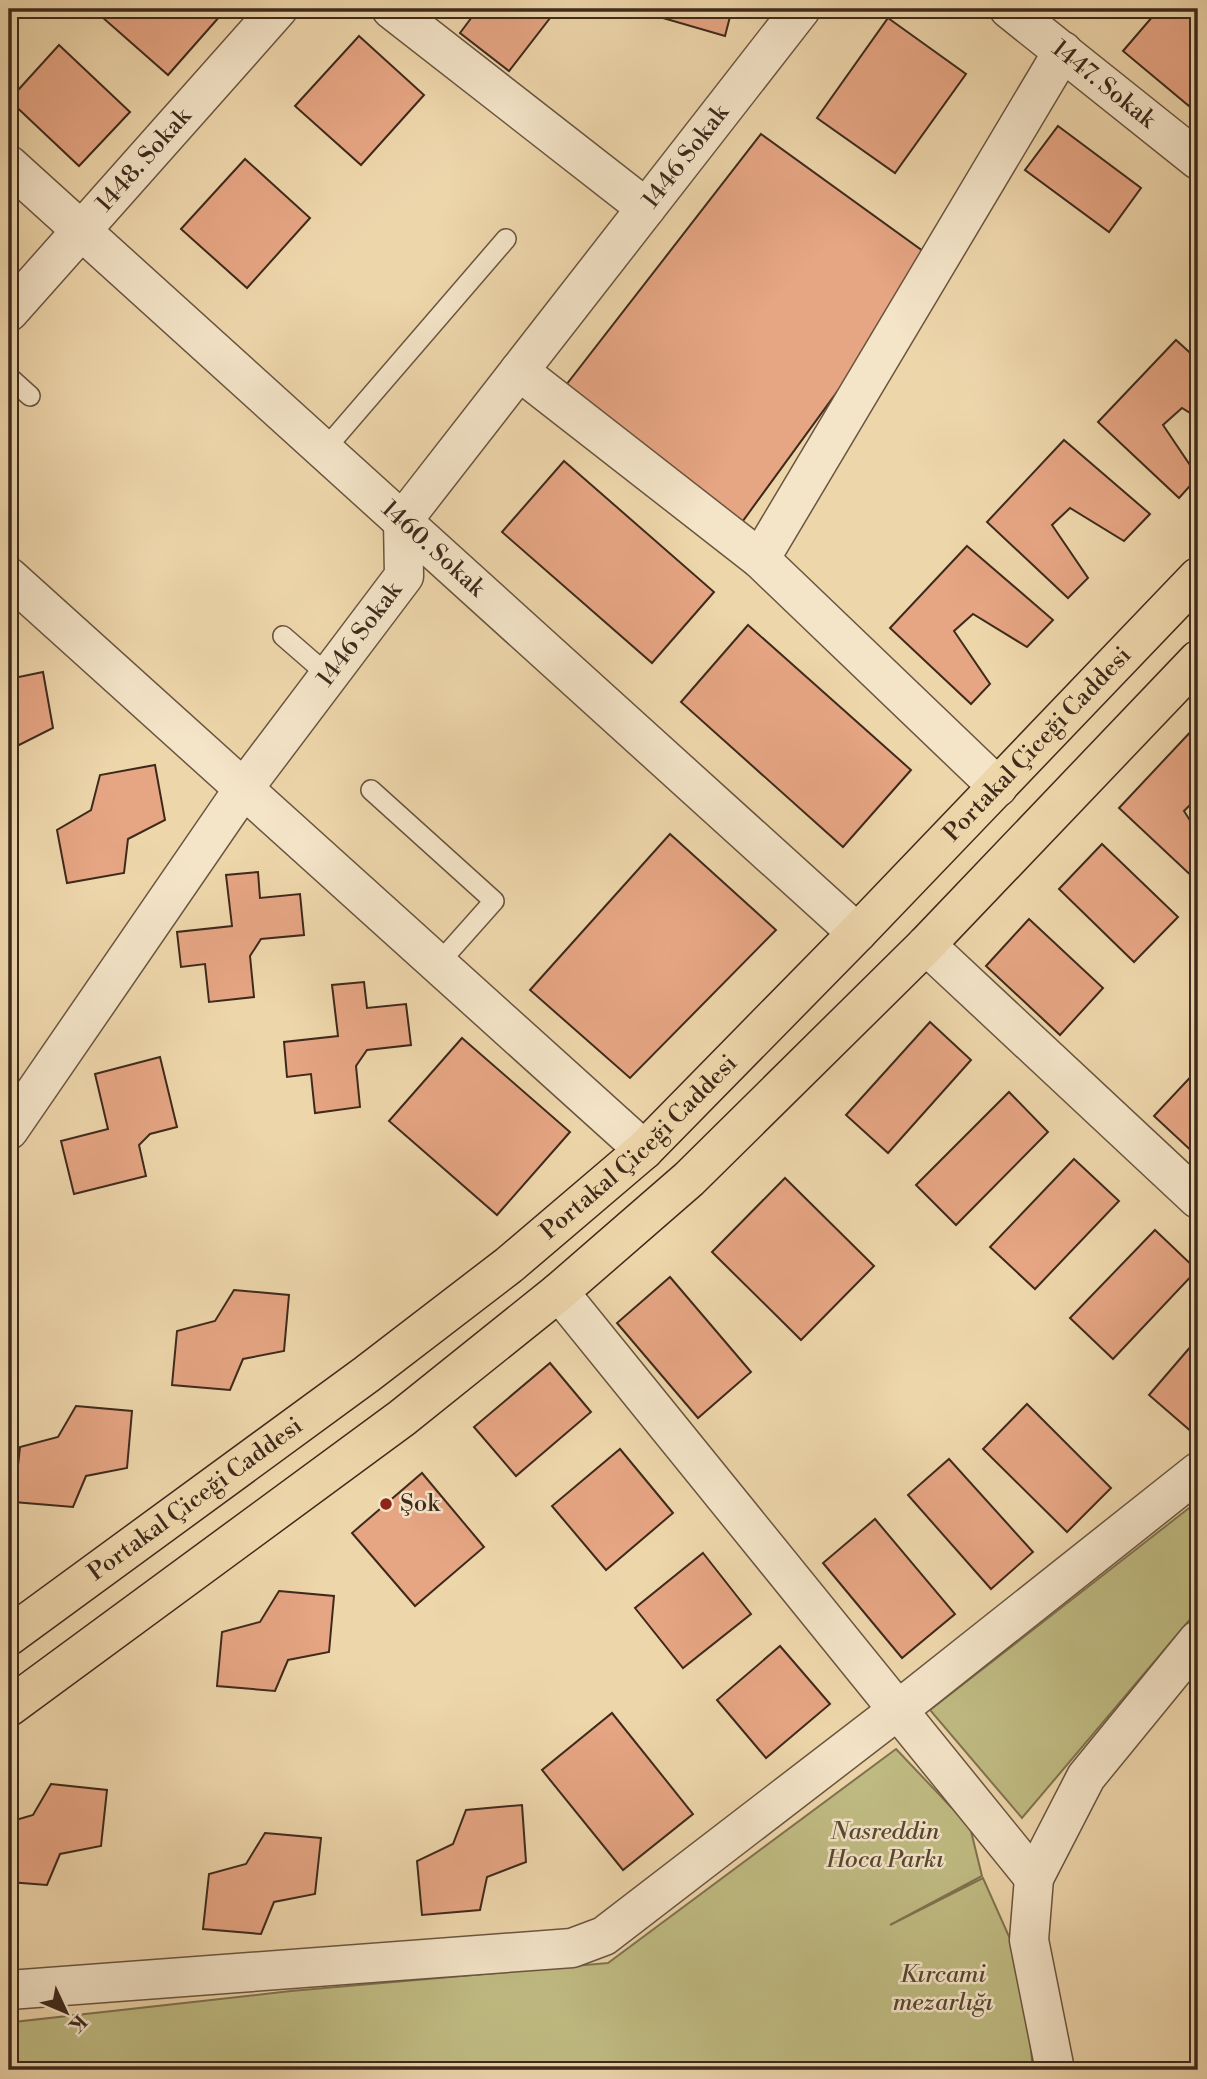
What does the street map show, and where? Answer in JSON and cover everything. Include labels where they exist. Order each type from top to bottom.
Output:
[{"type":"main road","name":"Portakal Çiceği Caddesi","points":[[9,1636],[378,1366],[509,1265],[644,1150],[857,933],[1198,577]]},
{"type":"main road","points":[[9,1707],[402,1418],[559,1292],[689,1179],[926,945],[1198,660]]},
{"type":"street","name":"1448. Sokak","points":[[9,312],[278,9]]},
{"type":"street","points":[[391,9],[646,208]]},
{"type":"street","name":"1446 Sokak","points":[[9,1130],[244,789],[404,576],[403,520],[801,9]]},
{"type":"street","name":"1447. Sokak","points":[[1009,9],[1198,160]]},
{"type":"street","points":[[760,559],[1063,51]]},
{"type":"street","name":"1460. Sokak","points":[[9,164],[857,933]]},
{"type":"street","points":[[519,371],[760,559],[998,787]]},
{"type":"street","points":[[9,577],[644,1150]]},
{"type":"street","points":[[926,945],[1198,1199]]},
{"type":"street","points":[[559,1292],[1034,1878]]},
{"type":"street","points":[[9,1990],[572,1948],[604,1936],[898,1710],[1198,1472]]},
{"type":"street","points":[[1055,2070],[1029,1940],[1034,1878],[1086,1777],[1198,1640]]},
{"type":"lane","points":[[325,449],[506,239]]},
{"type":"lane","points":[[9,376],[30,396]]},
{"type":"lane","points":[[282,636],[329,676]]},
{"type":"lane","points":[[371,790],[495,901],[438,964]]},
{"type":"green space","points":[[1198,1501],[1198,1610],[1022,1818],[930,1710]]},
{"type":"green space","name":"Nasreddin Hoca Parkı","points":[[896,1749],[970,1827],[982,1876],[890,1925],[983,1878],[1023,1968],[1033,2070],[15,2070],[14,2022],[291,1991],[608,1963]]},
{"type":"building","points":[[109,9],[212,9],[220,16],[168,75],[102,17]]},
{"type":"building","points":[[478,9],[557,9],[509,71],[460,33]]},
{"type":"building","points":[[632,9],[732,9],[725,36]]},
{"type":"building","points":[[1159,9],[1198,9],[1198,95],[1189,106],[1123,51]]},
{"type":"building","points":[[888,18],[966,74],[895,173],[817,118]]},
{"type":"building","points":[[359,36],[424,95],[361,165],[295,106]]},
{"type":"building","points":[[59,45],[130,112],[79,166],[9,100]]},
{"type":"building","points":[[1058,126],[1141,188],[1109,232],[1025,170]]},
{"type":"building","points":[[761,134],[934,259],[737,529],[556,398]]},
{"type":"building","points":[[245,159],[310,218],[247,288],[181,229]]},
{"type":"building","points":[[1176,340],[1198,360],[1198,418],[1182,408],[1163,425],[1198,477],[1179,498],[1098,422]]},
{"type":"building","points":[[1064,440],[1150,514],[1124,541],[1070,508],[1052,525],[1088,578],[1068,598],[987,522]]},
{"type":"building","points":[[564,461],[714,592],[652,663],[502,532]]},
{"type":"building","points":[[967,546],[1053,620],[1027,647],[973,614],[954,631],[990,684],[971,704],[890,628]]},
{"type":"building","points":[[748,625],[911,770],[843,847],[681,702]]},
{"type":"building","points":[[43,672],[53,728],[15,747],[12,781],[9,781],[9,679]]},
{"type":"building","points":[[1196,726],[1198,797],[1184,811],[1198,833],[1198,882],[1119,808]]},
{"type":"building","points":[[155,765],[165,820],[128,839],[124,873],[67,883],[57,830],[91,810],[100,775]]},
{"type":"building","points":[[670,834],[776,930],[630,1078],[530,990]]},
{"type":"building","points":[[1102,844],[1178,917],[1134,962],[1059,889]]},
{"type":"building","points":[[258,872],[260,898],[300,894],[304,935],[261,939],[250,956],[254,997],[209,1002],[205,964],[181,967],[177,932],[232,926],[226,875]]},
{"type":"building","points":[[1029,919],[1103,988],[1060,1035],[986,966]]},
{"type":"building","points":[[364,982],[367,1008],[406,1004],[411,1045],[367,1050],[356,1066],[360,1107],[315,1113],[311,1074],[287,1077],[284,1042],[338,1036],[332,985]]},
{"type":"building","points":[[930,1022],[971,1060],[888,1153],[846,1115]]},
{"type":"building","points":[[462,1038],[570,1132],[497,1215],[389,1121]]},
{"type":"building","points":[[160,1057],[177,1127],[150,1134],[139,1145],[146,1176],[74,1194],[61,1141],[108,1129],[95,1074]]},
{"type":"building","points":[[1198,1069],[1198,1157],[1154,1116]]},
{"type":"building","points":[[1009,1092],[1048,1132],[956,1225],[916,1185]]},
{"type":"building","points":[[1074,1159],[1119,1201],[1035,1289],[990,1247]]},
{"type":"building","points":[[785,1178],[874,1266],[801,1340],[712,1252]]},
{"type":"building","points":[[1155,1230],[1197,1270],[1113,1359],[1070,1318]]},
{"type":"building","points":[[670,1277],[751,1372],[698,1418],[617,1323]]},
{"type":"building","points":[[234,1290],[289,1295],[284,1351],[243,1359],[230,1390],[172,1385],[177,1331],[215,1321]]},
{"type":"building","points":[[1198,1338],[1198,1427],[1193,1433],[1149,1395]]},
{"type":"building","points":[[550,1363],[591,1412],[516,1476],[474,1427]]},
{"type":"building","points":[[1027,1404],[1111,1488],[1067,1532],[983,1449]]},
{"type":"building","points":[[76,1406],[132,1411],[127,1468],[86,1476],[73,1507],[14,1502],[20,1447],[58,1437]]},
{"type":"building","points":[[620,1449],[673,1513],[606,1570],[552,1506]]},
{"type":"building","points":[[949,1459],[1033,1552],[991,1589],[908,1495]]},
{"type":"building","points":[[422,1473],[484,1547],[415,1606],[352,1533]]},
{"type":"building","points":[[875,1519],[955,1614],[902,1658],[823,1563]]},
{"type":"building","points":[[703,1553],[751,1614],[683,1668],[635,1608]]},
{"type":"building","points":[[279,1591],[334,1596],[329,1652],[288,1660],[275,1691],[217,1686],[222,1632],[260,1622]]},
{"type":"building","points":[[780,1646],[830,1704],[766,1758],[717,1700]]},
{"type":"building","points":[[612,1713],[693,1814],[623,1870],[542,1770]]},
{"type":"building","points":[[51,1784],[107,1790],[101,1846],[60,1854],[47,1885],[9,1882],[9,1822],[33,1815]]},
{"type":"building","points":[[522,1805],[526,1862],[487,1877],[480,1910],[422,1915],[417,1861],[453,1844],[466,1810]]},
{"type":"building","points":[[265,1833],[321,1838],[315,1894],[274,1902],[261,1934],[203,1929],[209,1874],[246,1864]]},
{"type":"place","name":"Şok","points":[[386,1504]]},
{"type":"park label","name":"Kırcami mezarlığı","points":[[943,1989]]}]
